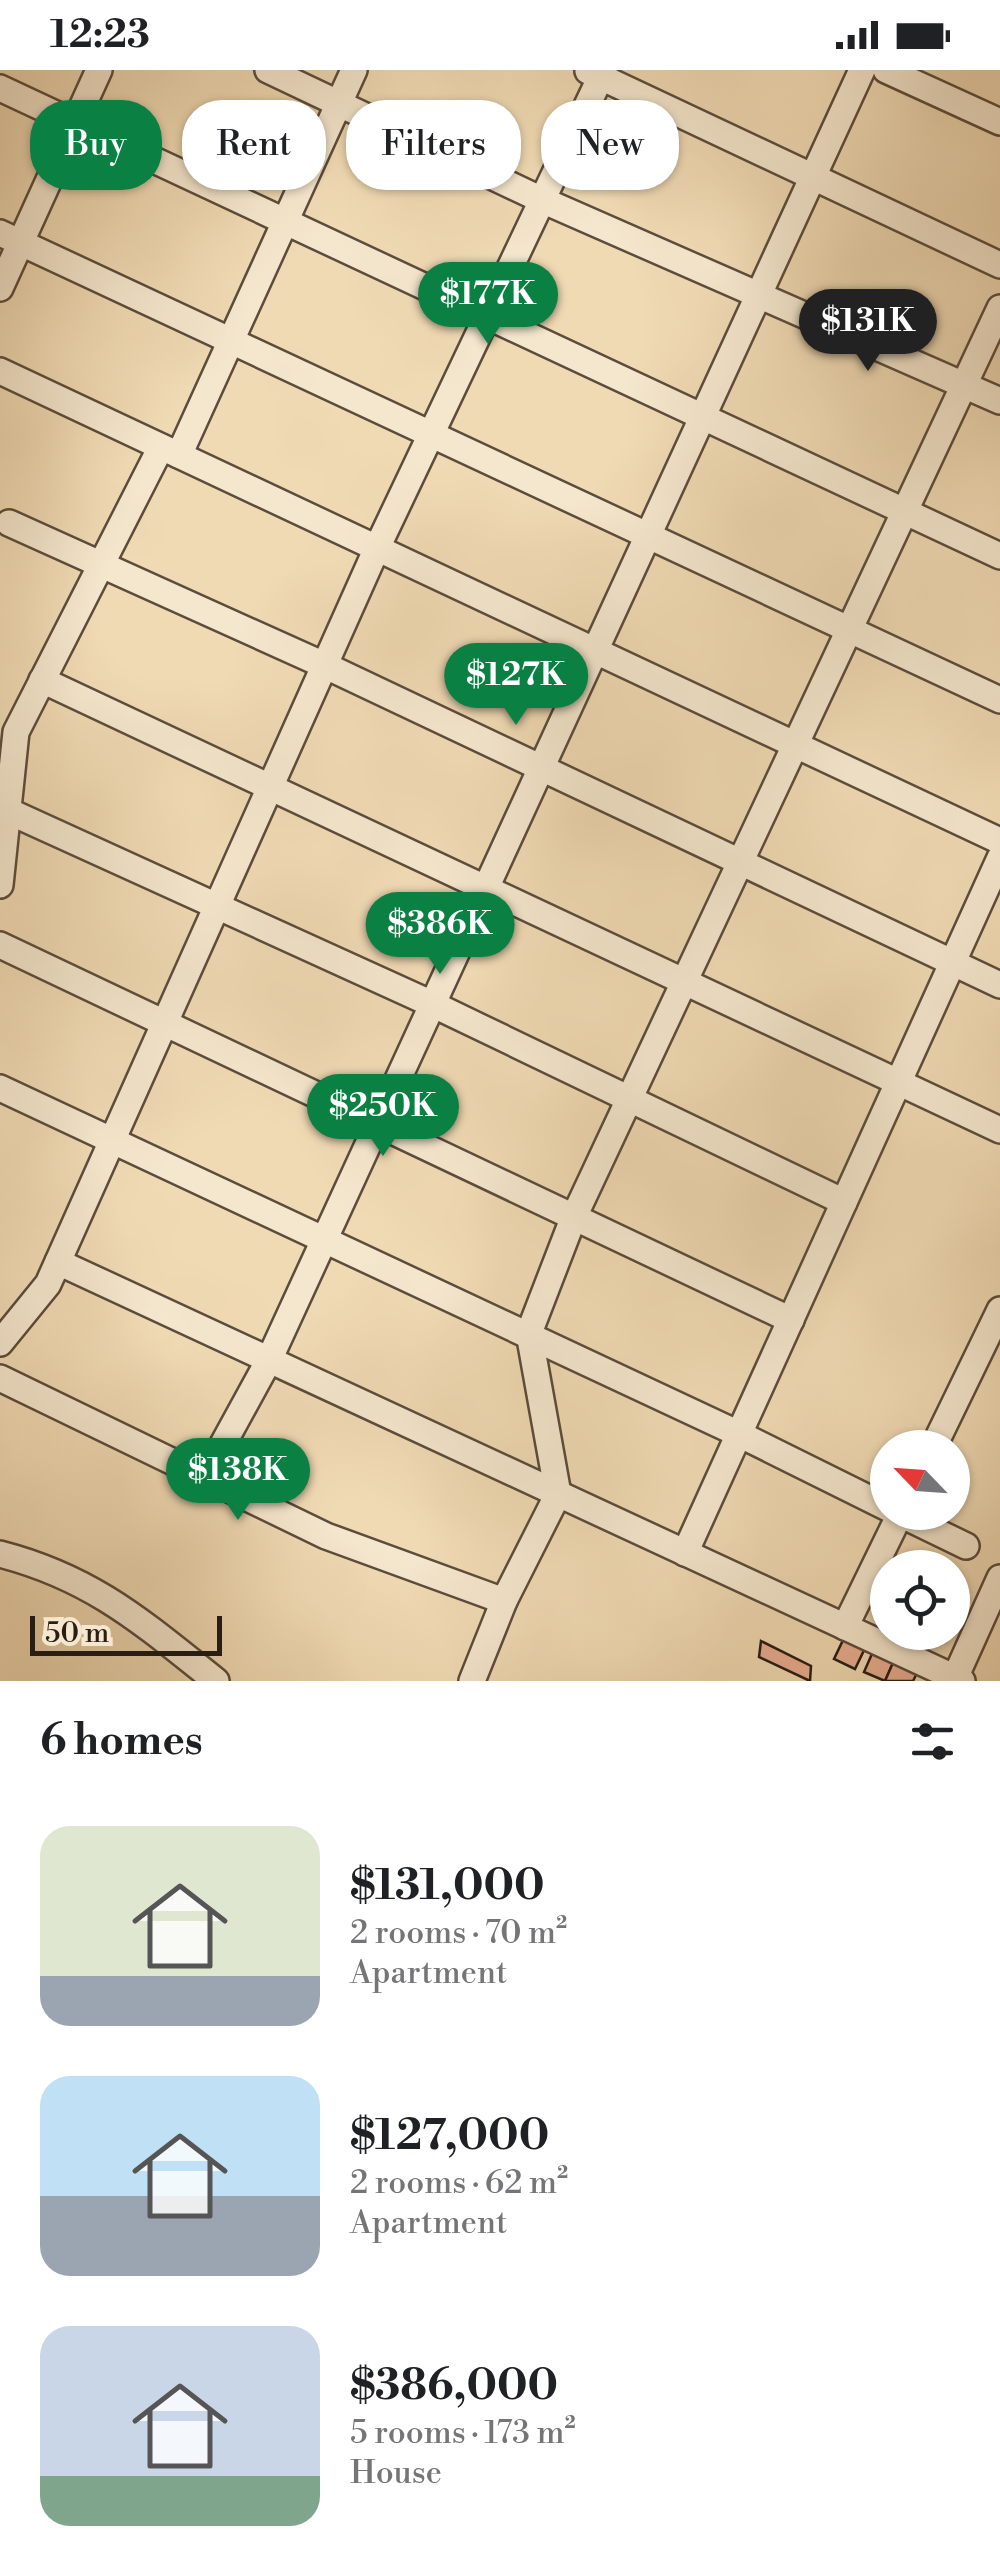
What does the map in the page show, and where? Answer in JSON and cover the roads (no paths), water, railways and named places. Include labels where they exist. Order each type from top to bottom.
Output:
[{"type":"street","points":[[86,100],[99,70]]},
{"type":"street","points":[[268,70],[542,200],[1000,401]]},
{"type":"street","points":[[0,885],[8,811],[8,728],[42,680],[101,565],[230,341],[354,70]]},
{"type":"street","points":[[206,1477],[269,1360],[862,70]]},
{"type":"street","points":[[886,70],[1000,122]]},
{"type":"street","points":[[0,1342],[25,1313],[58,1262],[377,548],[542,200],[597,72],[1000,265]]},
{"type":"street","points":[[0,88],[30,102]]},
{"type":"street","points":[[162,165],[1000,556]]},
{"type":"street","points":[[0,288],[10,238],[37,190]]},
{"type":"street","points":[[10,238],[1000,700]]},
{"type":"street","points":[[472,1681],[504,1602],[558,1494],[530,1336],[573,1219],[1000,308]]},
{"type":"street","points":[[0,371],[1000,841]]},
{"type":"street","points":[[9,523],[324,666],[1000,985]]},
{"type":"street","points":[[42,680],[1000,1130]]},
{"type":"street","points":[[8,811],[432,1004],[844,1202]]},
{"type":"street","points":[[685,1552],[1000,858]]},
{"type":"street","points":[[0,945],[791,1320]]},
{"type":"street","points":[[0,1088],[870,1499]]},
{"type":"street","points":[[58,1262],[959,1679],[1000,1578]]},
{"type":"street","points":[[0,1302],[25,1313]]},
{"type":"street","points":[[942,1430],[1000,1310]]},
{"type":"street","points":[[0,1378],[326,1536],[504,1602]]},
{"type":"street","points":[[845,1627],[888,1530]]},
{"type":"street","points":[[933,1530],[966,1546]]},
{"type":"street","points":[[0,1554],[44,1566],[91,1586],[216,1681]]}]
